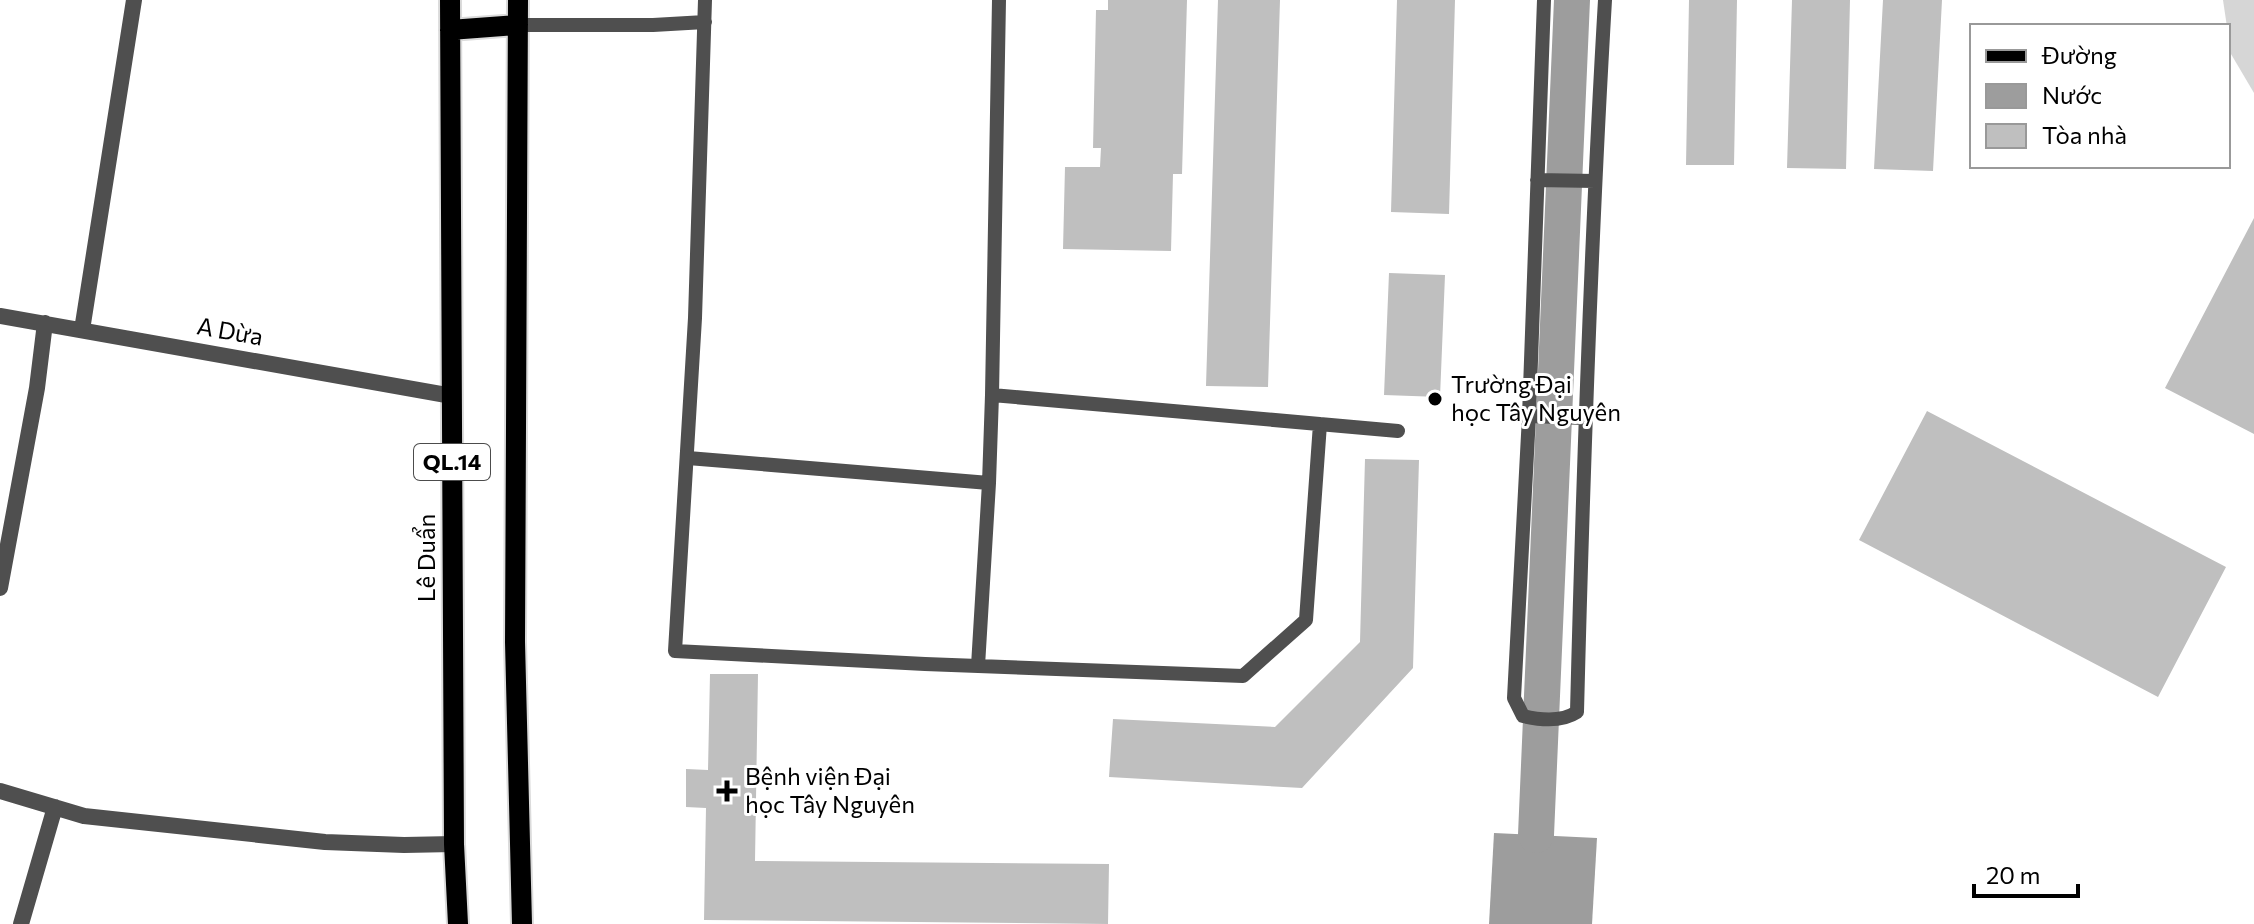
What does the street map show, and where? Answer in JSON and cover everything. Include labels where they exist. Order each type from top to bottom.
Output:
[{"type":"main road","name":"Lê Duẩn","points":[[450,0],[454,844],[458,924]]},
{"type":"main road","name":"QL.14","points":[[518,0],[515,642],[522,924]]},
{"type":"main road","points":[[450,30],[518,25]]},
{"type":"street","points":[[82,330],[134,0]]},
{"type":"street","name":"A Dừa","points":[[0,316],[452,396]]},
{"type":"street","points":[[0,588],[37,388],[45,323]]},
{"type":"street","points":[[0,791],[84,816],[325,842],[454,844]]},
{"type":"street","points":[[21,924],[55,807]]},
{"type":"lane","points":[[705,0],[702,150],[688,458],[675,651],[1243,676],[1306,620],[1320,424]]},
{"type":"lane","points":[[978,666],[992,395],[999,0]]},
{"type":"lane","points":[[1544,0],[1545,181],[1536,416],[1514,698],[1523,716],[1532,719],[1567,719],[1577,712],[1580,418],[1590,182],[1605,0]]},
{"type":"lane","points":[[518,25],[705,22]]},
{"type":"lane","points":[[1545,181],[1590,182]]},
{"type":"lane","points":[[992,395],[1398,431]]},
{"type":"lane","points":[[1536,416],[1580,418]]},
{"type":"lane","points":[[688,458],[989,483]]},
{"type":"shaded area","points":[[2223,0],[2254,0],[2254,93],[2231,54],[2230,24],[2227,24]]},
{"type":"water","points":[[1494,833],[1597,838],[1592,924],[1489,924]]},
{"type":"building","points":[[1108,0],[1187,0],[1182,174],[1173,174],[1171,251],[1063,249],[1065,167],[1100,167],[1101,148],[1093,148],[1096,10],[1108,10]]},
{"type":"building","points":[[1218,0],[1280,0],[1268,387],[1206,386]]},
{"type":"building","points":[[1397,0],[1455,0],[1449,214],[1391,212]]},
{"type":"building","points":[[1689,0],[1737,0],[1734,165],[1686,165]]},
{"type":"building","points":[[1792,0],[1850,0],[1846,169],[1787,168]]},
{"type":"building","points":[[1883,0],[1942,0],[1933,171],[1874,169]]},
{"type":"building","points":[[2254,218],[2254,434],[2165,388]]},
{"type":"building","points":[[1389,273],[1445,275],[1440,397],[1384,395]]},
{"type":"building","points":[[1927,411],[2226,567],[2158,697],[1859,540]]},
{"type":"building","points":[[1365,459],[1419,460],[1413,668],[1302,788],[1109,777],[1113,719],[1275,727],[1360,642]]},
{"type":"building","points":[[710,674],[758,674],[755,861],[1109,864],[1108,924],[704,920],[706,808],[686,807],[686,769],[708,770]]},
{"type":"waterway","points":[[1536,835],[1572,0]]},
{"type":"place","name":"Trường Đại học Tây Nguyên","points":[[1435,399]]},
{"type":"place","name":"Bệnh viện Đại học Tây Nguyên","points":[[727,791]]}]
